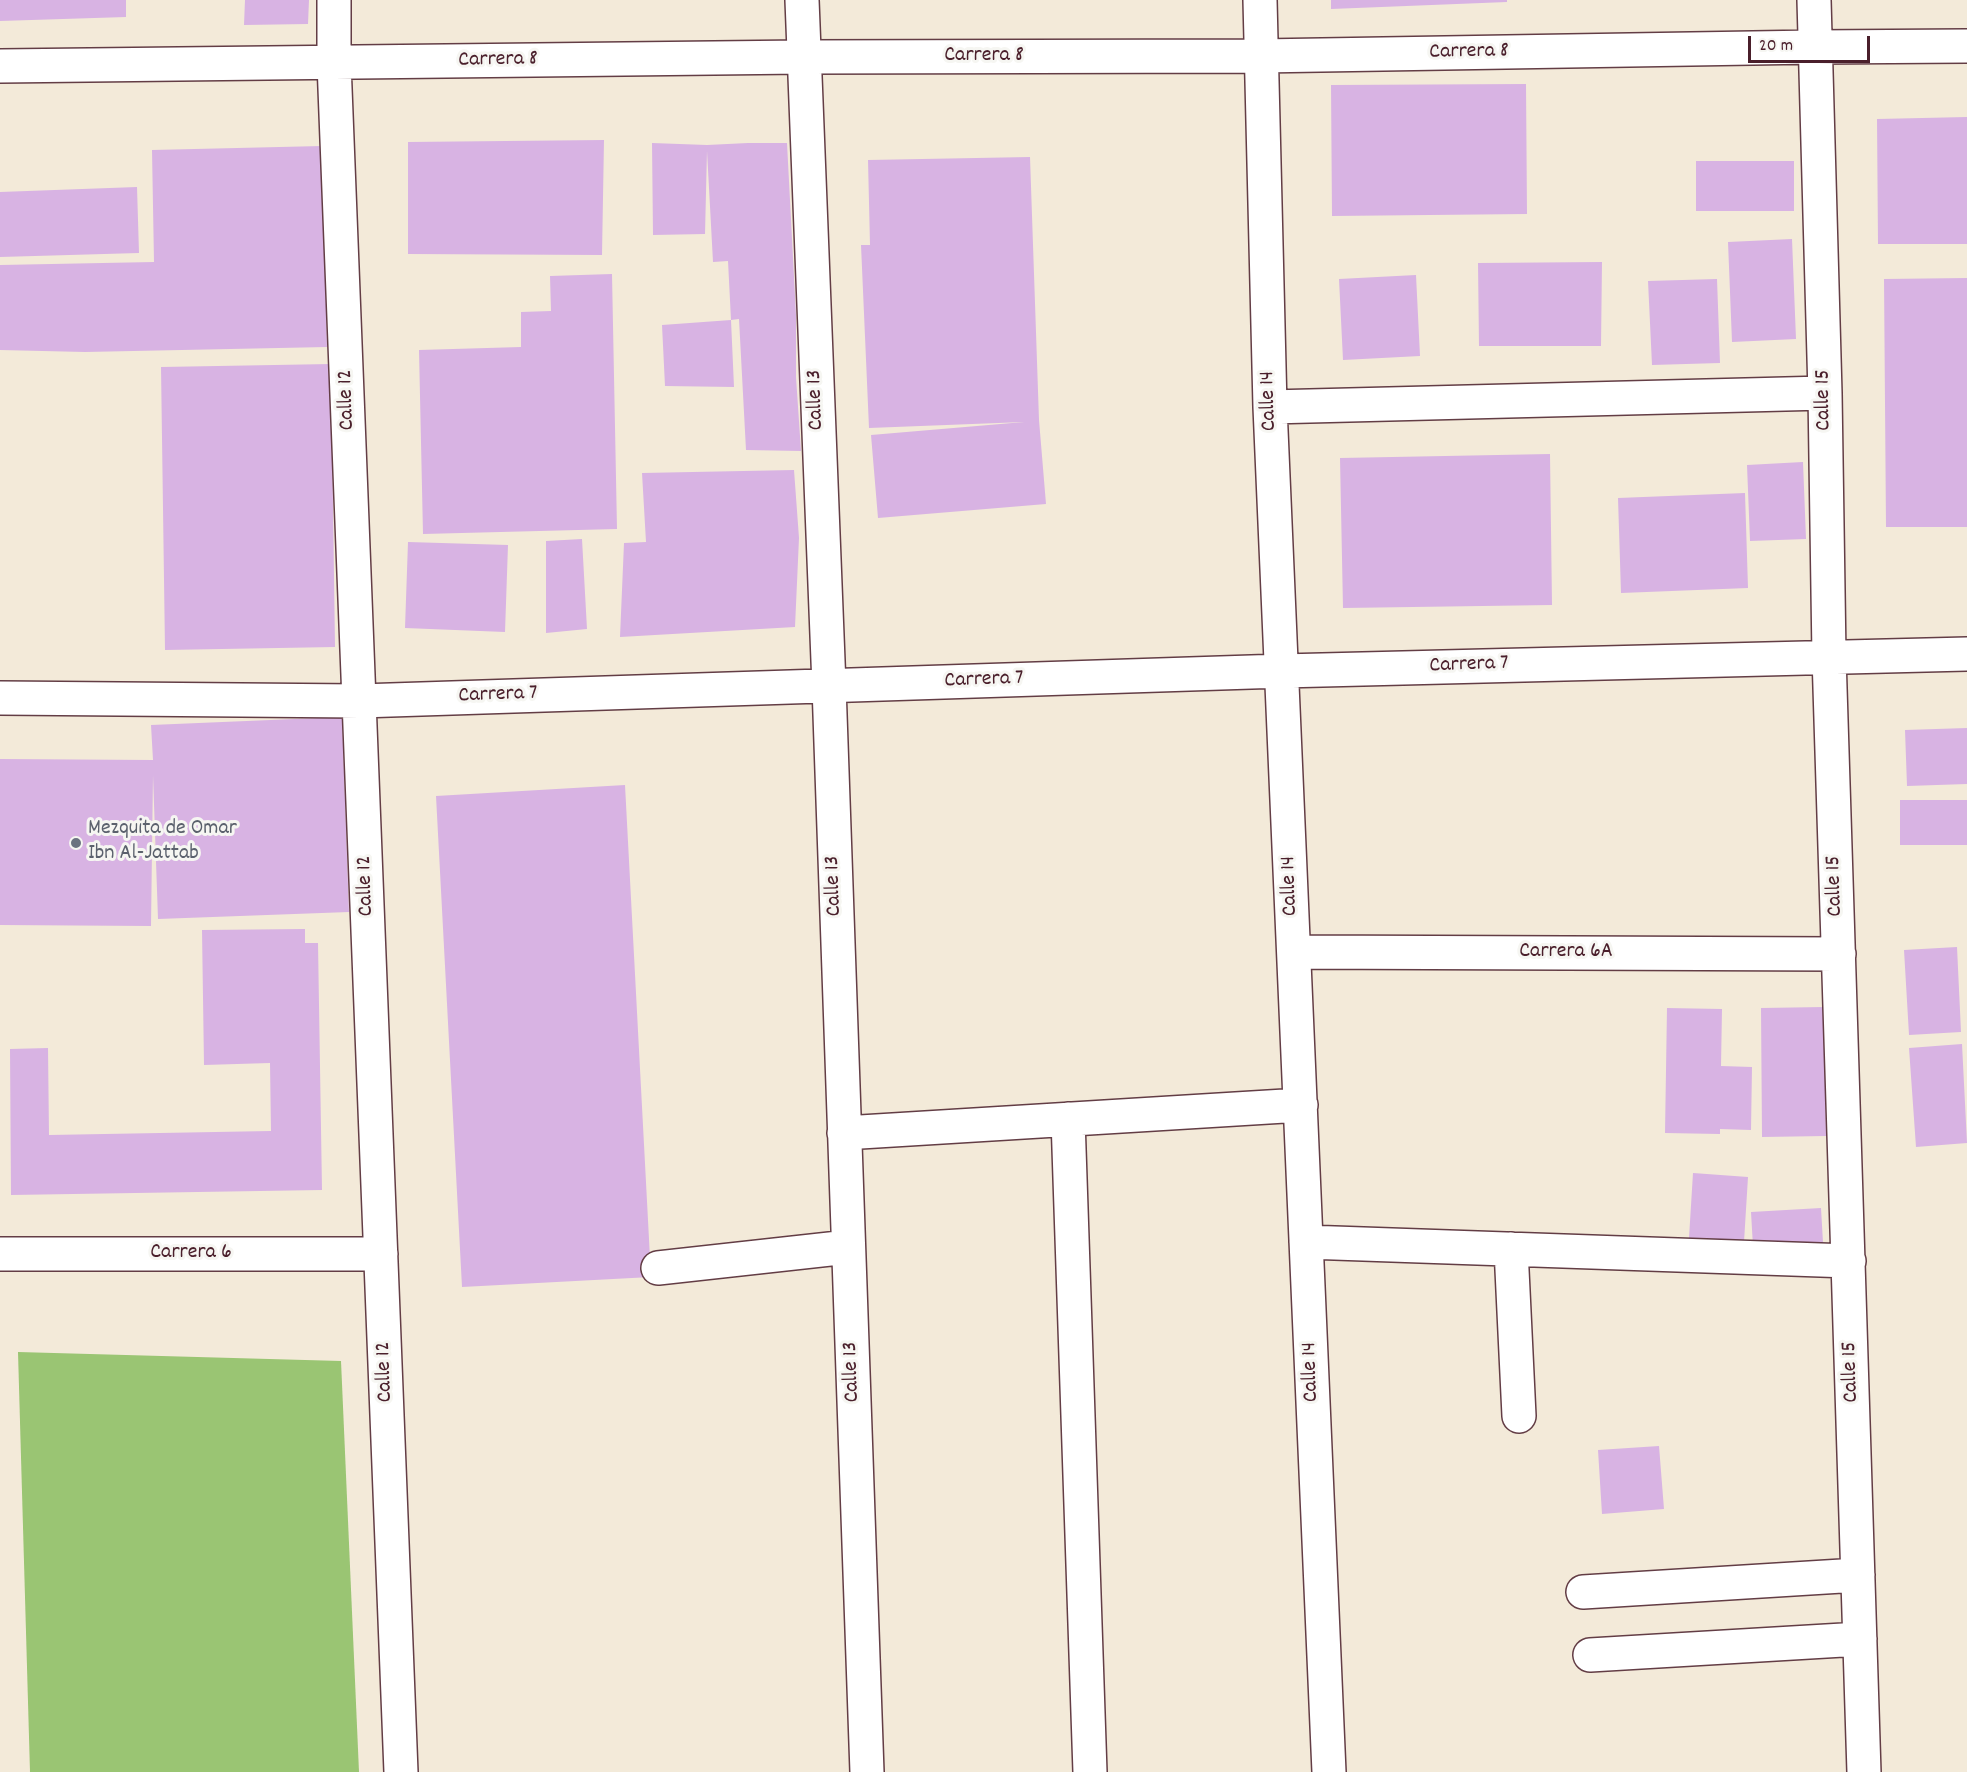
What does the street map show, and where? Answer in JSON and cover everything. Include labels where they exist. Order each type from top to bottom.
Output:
[{"type":"street","name":"Calle 12","points":[[334,0],[334,63],[401,1772]]},
{"type":"street","name":"Calle 13","points":[[802,0],[829,686],[867,1772]]},
{"type":"street","name":"Calle 14","points":[[1260,0],[1270,407],[1329,1772]]},
{"type":"street","name":"Calle 15","points":[[1814,0],[1825,393],[1829,656],[1864,1772]]},
{"type":"street","name":"Carrera 8","points":[[0,66],[803,57],[1260,56],[1967,46]]},
{"type":"street","points":[[1270,407],[1825,393]]},
{"type":"street","name":"Carrera 7","points":[[0,698],[360,701],[1282,671],[1967,654]]},
{"type":"street","name":"Carrera 6A","points":[[1294,952],[1839,954]]},
{"type":"street","points":[[844,1133],[1301,1105]]},
{"type":"street","points":[[1068,1119],[1090,1772]]},
{"type":"street","points":[[1306,1242],[1849,1261]]},
{"type":"street","points":[[658,1268],[848,1247]]},
{"type":"street","points":[[1511,1249],[1519,1416]]},
{"type":"street","name":"Carrera 6","points":[[0,1254],[381,1254]]},
{"type":"street","points":[[1583,1592],[1858,1575]]},
{"type":"street","points":[[1590,1655],[1860,1639]]},
{"type":"green space","points":[[18,1352],[341,1361],[359,1772],[30,1772]]},
{"type":"building","points":[[0,0],[126,0],[126,17],[0,21]]},
{"type":"building","points":[[245,0],[309,0],[308,24],[244,25]]},
{"type":"building","points":[[1331,0],[1507,0],[1507,2],[1331,9]]},
{"type":"building","points":[[1526,84],[1527,214],[1332,216],[1331,85]]},
{"type":"building","points":[[1967,117],[1967,244],[1878,244],[1877,119]]},
{"type":"building","points":[[604,140],[602,255],[408,254],[408,142]]},
{"type":"building","points":[[652,143],[707,145],[787,143],[801,451],[746,450],[739,319],[731,320],[728,261],[713,262],[707,151],[705,234],[653,235]]},
{"type":"building","points":[[322,146],[327,347],[85,352],[0,350],[0,265],[154,262],[152,150]]},
{"type":"building","points":[[1030,157],[1039,420],[1046,504],[878,518],[871,435],[1024,422],[869,428],[861,245],[870,245],[868,160]]},
{"type":"building","points":[[1696,161],[1794,161],[1794,211],[1696,211]]},
{"type":"building","points":[[137,187],[139,253],[0,257],[0,192]]},
{"type":"building","points":[[1792,239],[1796,339],[1732,342],[1728,242]]},
{"type":"building","points":[[1602,262],[1601,346],[1479,346],[1478,263]]},
{"type":"building","points":[[612,274],[617,529],[423,534],[419,350],[521,347],[521,312],[551,311],[550,276]]},
{"type":"building","points":[[1416,275],[1420,356],[1343,360],[1339,279]]},
{"type":"building","points":[[1967,278],[1967,527],[1886,527],[1884,279]]},
{"type":"building","points":[[1717,279],[1720,363],[1652,365],[1648,281]]},
{"type":"building","points":[[731,320],[734,387],[665,386],[662,325]]},
{"type":"building","points":[[331,364],[335,647],[165,650],[161,367]]},
{"type":"building","points":[[1550,454],[1552,605],[1343,608],[1340,458]]},
{"type":"building","points":[[1803,462],[1806,539],[1750,541],[1747,465]]},
{"type":"building","points":[[794,470],[799,538],[795,627],[620,637],[624,543],[646,542],[642,473]]},
{"type":"building","points":[[1745,493],[1748,588],[1621,593],[1618,498]]},
{"type":"building","points":[[582,539],[587,629],[546,633],[546,541]]},
{"type":"building","points":[[408,542],[508,545],[505,632],[405,628]]},
{"type":"building","points":[[342,717],[349,912],[158,919],[153,775],[151,926],[0,925],[0,759],[153,760],[151,725]]},
{"type":"building","points":[[1967,728],[1967,784],[1907,786],[1905,730]]},
{"type":"building","points":[[625,785],[651,1277],[462,1287],[436,796]]},
{"type":"building","points":[[1900,800],[1967,800],[1967,845],[1900,845]]},
{"type":"building","points":[[305,929],[305,943],[318,943],[322,1190],[11,1195],[10,1049],[48,1048],[49,1135],[271,1131],[270,1063],[204,1065],[202,930]]},
{"type":"building","points":[[1957,947],[1961,1032],[1909,1035],[1904,950]]},
{"type":"building","points":[[1824,1007],[1826,1136],[1762,1137],[1761,1008]]},
{"type":"building","points":[[1667,1008],[1722,1009],[1721,1066],[1752,1067],[1751,1130],[1720,1129],[1720,1134],[1665,1133]]},
{"type":"building","points":[[1962,1044],[1967,1143],[1916,1147],[1909,1048]]},
{"type":"building","points":[[1693,1173],[1748,1177],[1743,1258],[1688,1254]]},
{"type":"building","points":[[1821,1208],[1824,1260],[1754,1264],[1751,1212]]},
{"type":"building","points":[[1659,1446],[1664,1509],[1602,1514],[1598,1450]]},
{"type":"place","name":"Mezquita de Omar Ibn Al-Jattab","points":[[76,843]]}]
